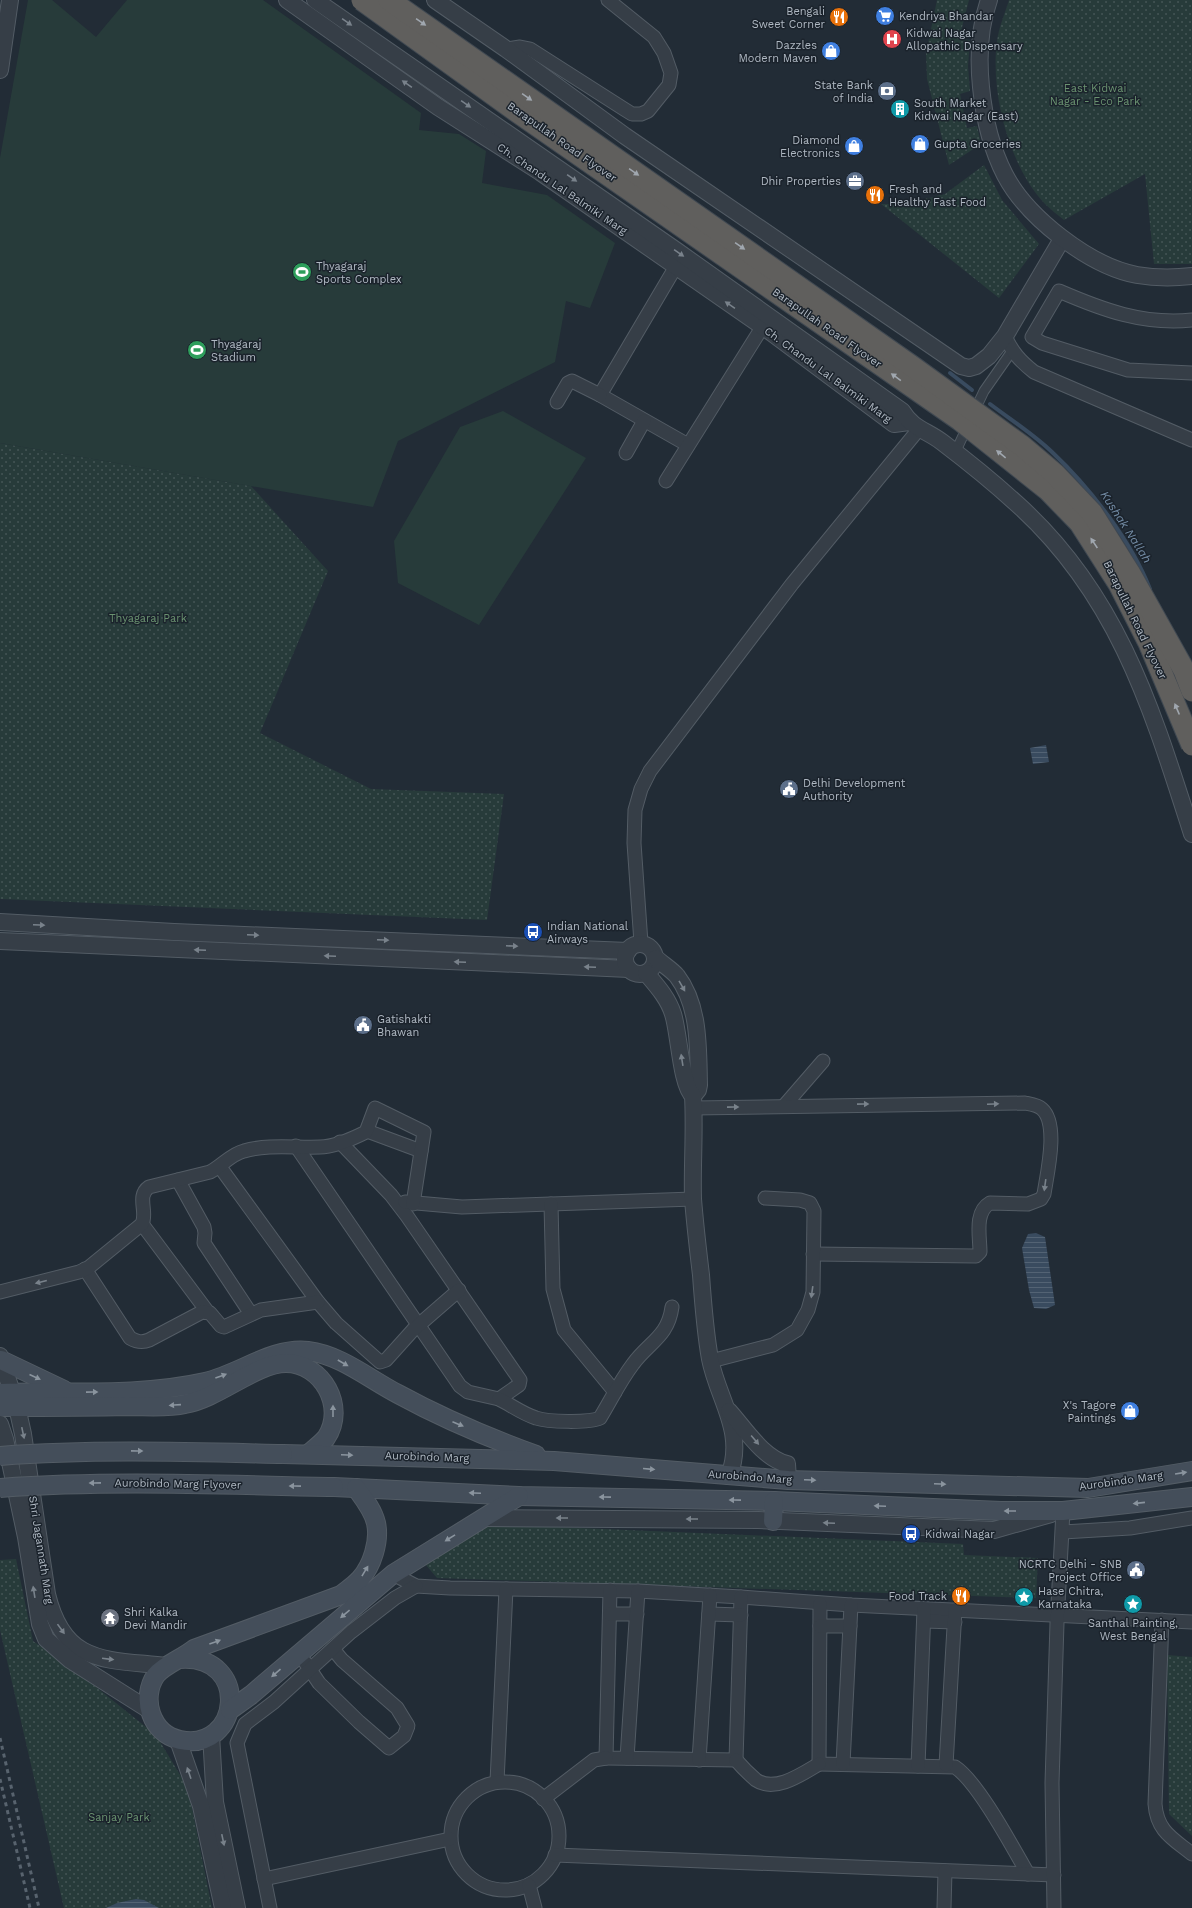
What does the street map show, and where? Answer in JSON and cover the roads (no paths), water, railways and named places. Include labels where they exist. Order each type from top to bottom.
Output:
[{"type":"highway","name":"Barapullah Road Flyover","points":[[362,0],[523,116],[960,420],[1048,490],[1080,523],[1119,584],[1149,643],[1192,745]]},
{"type":"highway","name":"Barapullah Road Flyover","points":[[389,0],[913,368],[1022,446],[1055,474],[1092,513],[1129,572],[1184,670],[1192,690]]},
{"type":"main road","points":[[7,1400],[69,1392],[162,1389],[206,1381],[251,1366],[270,1356],[289,1350],[309,1351],[330,1356],[432,1412],[508,1445],[554,1461]]},
{"type":"main road","points":[[1,1358],[69,1392]]},
{"type":"main road","points":[[0,1456],[58,1452],[124,1451],[308,1454],[326,1437],[332,1425],[334,1413],[328,1388],[320,1378],[310,1370],[299,1365],[286,1363],[274,1364],[198,1402],[184,1405],[7,1400]]},
{"type":"main road","name":"Aurobindo Marg","points":[[308,1454],[554,1461],[729,1476],[788,1472],[1088,1488],[1192,1471]]},
{"type":"main road","name":"Aurobindo Marg Flyover","points":[[0,1488],[64,1483],[133,1482],[356,1488]]},
{"type":"main road","points":[[173,1662],[192,1658],[204,1661],[215,1667],[223,1676],[230,1692],[230,1710],[223,1725],[212,1736],[195,1741],[178,1740],[165,1734],[155,1723],[149,1710],[148,1698],[151,1685],[157,1674],[173,1662],[194,1649],[340,1595],[360,1579],[372,1559],[377,1543],[376,1524],[369,1506],[356,1488]]},
{"type":"main road","name":"Aurobindo Marg","points":[[356,1488],[519,1496],[774,1501],[1001,1511],[1063,1511],[1192,1497]]},
{"type":"main road","points":[[230,1710],[251,1695],[327,1629],[394,1574],[519,1496]]},
{"type":"main road","points":[[773,1521],[774,1501]]},
{"type":"main road","points":[[310,1607],[322,1609],[326,1616],[327,1629]]},
{"type":"street","points":[[0,70],[10,0]]},
{"type":"street","name":"Ch. Chandu Lal Balmiki Marg","points":[[287,0],[438,107],[540,172],[675,268],[765,322]]},
{"type":"street","name":"Ch. Chandu Lal Balmiki Marg","points":[[315,0],[448,92],[765,322],[894,424],[914,426]]},
{"type":"street","points":[[435,0],[506,49],[625,136],[961,366],[969,368],[984,361],[1005,336],[1062,239]]},
{"type":"street","points":[[506,49],[520,47],[530,49],[632,114],[641,114],[648,111],[669,85],[670,73],[664,53],[654,37],[608,0]]},
{"type":"street","points":[[989,0],[983,18],[979,52],[982,92],[989,132],[1005,175],[1018,194],[1031,211],[1062,239],[1098,260],[1136,275],[1160,278],[1192,276]]},
{"type":"street","points":[[438,107],[448,92]]},
{"type":"street","points":[[600,395],[675,268]]},
{"type":"street","points":[[1192,320],[1177,322],[1132,318],[1091,305],[1059,291],[1032,336],[1042,343],[1128,370],[1192,373]]},
{"type":"street","points":[[666,481],[765,322]]},
{"type":"street","points":[[1005,336],[1012,351],[1021,362],[1034,372],[1192,440]]},
{"type":"street","points":[[956,453],[984,391],[1012,351]]},
{"type":"street","points":[[557,402],[568,383],[572,381],[600,395],[688,445]]},
{"type":"street","points":[[626,453],[644,421]]},
{"type":"street","points":[[629,969],[625,959],[634,947],[635,810],[641,789],[650,771],[914,426],[940,441],[1017,503],[1050,537],[1093,592],[1115,629],[1138,677],[1172,769],[1192,834]]},
{"type":"street","points":[[0,922],[224,934],[651,948],[656,958],[677,976],[686,993],[692,1009],[698,1041],[699,1085],[693,1102],[693,1199],[706,1337],[710,1361],[717,1384],[729,1411],[735,1456],[729,1476]]},
{"type":"street","points":[[222,951],[224,934]]},
{"type":"street","points":[[0,941],[629,969],[636,973],[646,973],[654,966],[656,958]]},
{"type":"street","points":[[646,973],[664,995],[673,1012],[685,1081],[693,1102]]},
{"type":"street","points":[[784,1106],[823,1061]]},
{"type":"street","points":[[693,1102],[784,1106],[1025,1103],[1042,1108],[1046,1113],[1052,1138],[1042,1199],[1028,1204],[990,1204],[985,1206],[980,1215],[980,1252],[976,1256],[813,1254]]},
{"type":"street","points":[[366,1132],[374,1109],[377,1108],[424,1132],[413,1204]]},
{"type":"street","points":[[0,1292],[82,1271],[94,1264],[142,1224],[145,1219],[142,1196],[144,1191],[149,1187],[210,1172],[220,1167],[231,1156],[244,1150],[296,1146],[321,1148],[366,1132],[421,1151]]},
{"type":"street","points":[[296,1146],[418,1326],[464,1390],[495,1400],[500,1399],[518,1385],[520,1380],[459,1290],[391,1195],[340,1142]]},
{"type":"street","points":[[220,1167],[318,1302],[358,1343],[382,1362],[386,1360],[418,1326],[459,1290]]},
{"type":"street","points":[[178,1180],[204,1227],[206,1233],[204,1242],[251,1314]]},
{"type":"street","points":[[391,1195],[413,1204],[462,1207],[693,1199]]},
{"type":"street","points":[[710,1361],[773,1346],[797,1330],[808,1310],[813,1292],[814,1211],[810,1203],[800,1200],[765,1198]]},
{"type":"street","points":[[551,1204],[553,1289],[564,1330],[615,1392]]},
{"type":"street","points":[[142,1224],[206,1311],[220,1326],[224,1327],[261,1310],[318,1302]]},
{"type":"street","points":[[82,1271],[130,1338],[136,1342],[150,1340],[206,1311]]},
{"type":"street","points":[[500,1399],[536,1418],[593,1421],[600,1418],[633,1364],[663,1332],[670,1320],[672,1307]]},
{"type":"street","name":"Shri Jagannath Marg","points":[[1,1358],[7,1400],[25,1446],[46,1588],[52,1613],[58,1625],[84,1652],[97,1658],[173,1662]]},
{"type":"street","points":[[729,1411],[767,1455],[788,1472]]},
{"type":"street","name":"Shri Jagannath Marg","points":[[0,1424],[5,1439],[26,1537],[40,1624],[46,1639],[70,1660],[149,1710]]},
{"type":"street","points":[[483,1518],[773,1521],[994,1530],[1063,1511],[1057,1616],[1052,1783],[1054,1908]]},
{"type":"street","points":[[1063,1532],[1130,1528],[1192,1518]]},
{"type":"street","points":[[394,1574],[416,1586],[450,1588],[610,1590],[710,1595],[851,1605],[924,1615],[1057,1616],[1192,1622]]},
{"type":"street","points":[[270,1908],[237,1743],[245,1724],[395,1598],[416,1586]]},
{"type":"street","points":[[497,1782],[506,1589]]},
{"type":"street","points":[[606,1758],[610,1590]]},
{"type":"street","points":[[628,1758],[638,1592]]},
{"type":"street","points":[[699,1760],[710,1595]]},
{"type":"street","points":[[736,1760],[741,1597]]},
{"type":"street","points":[[819,1764],[820,1604]]},
{"type":"street","points":[[843,1764],[851,1605]]},
{"type":"street","points":[[610,1614],[637,1614]]},
{"type":"street","points":[[709,1614],[741,1615]]},
{"type":"street","points":[[918,1766],[924,1615]]},
{"type":"street","points":[[946,1765],[955,1616]]},
{"type":"street","points":[[1162,1620],[1155,1804],[1156,1818],[1161,1827],[1192,1854]]},
{"type":"street","points":[[820,1626],[850,1626]]},
{"type":"street","points":[[302,1651],[306,1664],[319,1683],[359,1722],[389,1748],[404,1736],[408,1726],[397,1708],[342,1660],[333,1649]]},
{"type":"street","points":[[212,1736],[215,1802],[237,1908]]},
{"type":"street","points":[[178,1740],[201,1806],[223,1908]]},
{"type":"street","points":[[543,1799],[594,1760],[606,1758],[736,1760],[757,1780],[767,1784],[778,1784],[792,1779],[819,1764],[918,1766],[946,1765],[960,1770],[972,1785],[1028,1874]]},
{"type":"street","points":[[497,1782],[512,1782],[530,1788],[550,1806],[557,1823],[558,1842],[555,1855],[546,1872],[529,1884],[505,1890],[481,1884],[464,1872],[450,1839],[454,1815],[469,1794],[485,1785],[497,1782]]},
{"type":"street","points":[[264,1879],[450,1839]]},
{"type":"street","points":[[555,1855],[1054,1875]]},
{"type":"street","points":[[944,1908],[945,1871]]},
{"type":"street","points":[[529,1884],[535,1908]]},
{"type":"water","points":[[1046,745],[1049,762],[1033,764],[1030,748]]},
{"type":"water","points":[[1036,1233],[1045,1237],[1055,1305],[1046,1309],[1034,1308],[1029,1290],[1022,1248],[1028,1234]]},
{"type":"water","points":[[136,1899],[144,1900],[159,1908],[106,1908],[117,1903]]},
{"type":"waterway","name":"Kushak Nallah","points":[[950,373],[972,390]]},
{"type":"waterway","name":"Kushak Nallah","points":[[990,404],[1046,446],[1082,483],[1109,516],[1121,534],[1142,571],[1150,589]]},
{"type":"railway","points":[[0,1738],[39,1908]]},
{"type":"railway","points":[[0,1779],[30,1908]]},
{"type":"place","name":"Kendriya Bhandar","points":[[885,16]]},
{"type":"place","name":"Bengali Sweet Corner","points":[[839,17]]},
{"type":"place","name":"Kidwai Nagar Allopathic Dispensary","points":[[892,39]]},
{"type":"place","name":"Dazzles Modern Maven","points":[[831,51]]},
{"type":"place","name":"State Bank of India","points":[[887,91]]},
{"type":"place","name":"South Market Kidwai Nagar (East)","points":[[900,109]]},
{"type":"place","name":"Gupta Groceries","points":[[920,144]]},
{"type":"place","name":"Diamond Electronics","points":[[854,146]]},
{"type":"place","name":"Dhir Properties","points":[[855,181]]},
{"type":"place","name":"Fresh and Healthy Fast Food","points":[[875,195]]},
{"type":"place","name":"Thyagaraj Sports Complex","points":[[302,272]]},
{"type":"place","name":"Thyagaraj Stadium","points":[[197,350]]},
{"type":"place","name":"Delhi Development Authority","points":[[789,789]]},
{"type":"place","name":"Indian National Airways","points":[[533,932]]},
{"type":"place","name":"Gatishakti Bhawan","points":[[363,1025]]},
{"type":"place","name":"X's Tagore Paintings","points":[[1130,1411]]},
{"type":"place","name":"Kidwai Nagar","points":[[911,1534]]},
{"type":"place","name":"NCRTC Delhi - SNB Project Office","points":[[1136,1570]]},
{"type":"place","name":"Food Track","points":[[961,1596]]},
{"type":"place","name":"Hase Chitra, Karnataka","points":[[1024,1597]]},
{"type":"place","name":"Santhal Painting, West Bengal","points":[[1133,1604]]},
{"type":"place","name":"Shri Kalka Devi Mandir","points":[[110,1618]]},
{"type":"park label","name":"East Kidwai Nagar - Eco Park","points":[[1095,94]]},
{"type":"park label","name":"Thyagaraj Park","points":[[148,618]]},
{"type":"park label","name":"Sanjay Park","points":[[119,1817]]}]
